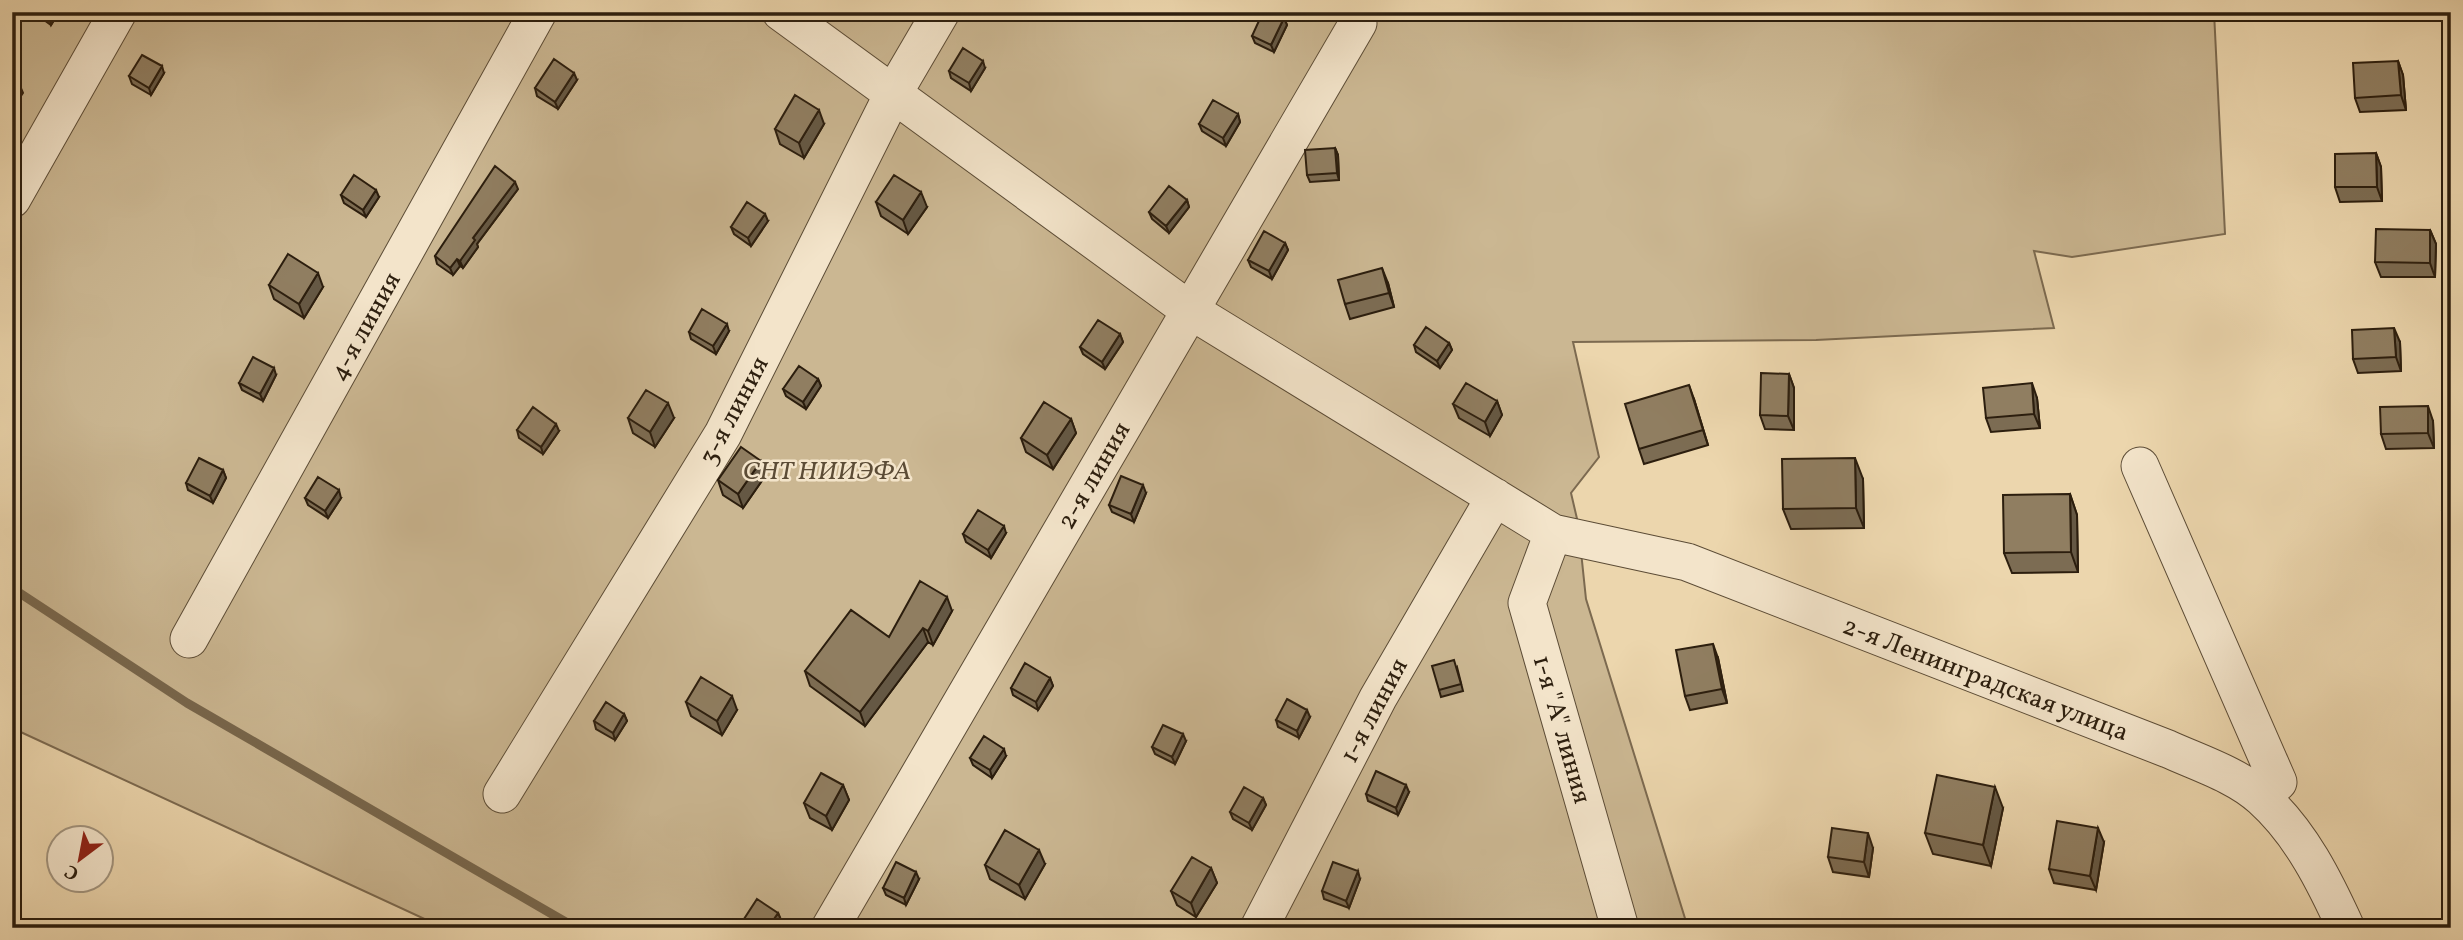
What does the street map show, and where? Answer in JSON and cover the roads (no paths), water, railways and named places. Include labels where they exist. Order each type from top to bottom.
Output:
[{"type":"street","points":[[12,199],[118,12]]},
{"type":"street","name":"4-я линия","points":[[189,639],[538,12]]},
{"type":"street","name":"2-я Ленинградская улица","points":[[781,12],[1188,309],[1553,533],[1686,562],[2168,748],[2221,773],[2262,797],[2297,838],[2325,881],[2346,928]]},
{"type":"street","name":"3-я линия","points":[[502,794],[723,434],[892,94],[941,12]]},
{"type":"street","name":"2-я линия","points":[[830,928],[1188,309],[1358,23]]},
{"type":"street","points":[[2140,466],[2278,782],[2262,797]]},
{"type":"street","name":"1-я линия","points":[[1259,928],[1378,698],[1495,497]]},
{"type":"street","name":"1-я \"А\" линия","points":[[1553,533],[1527,603],[1620,928]]},
{"type":"waterway","points":[[12,588],[187,703],[576,928]]},
{"type":"park label","name":"СНТ НИИЭФА","points":[[827,470]]}]
